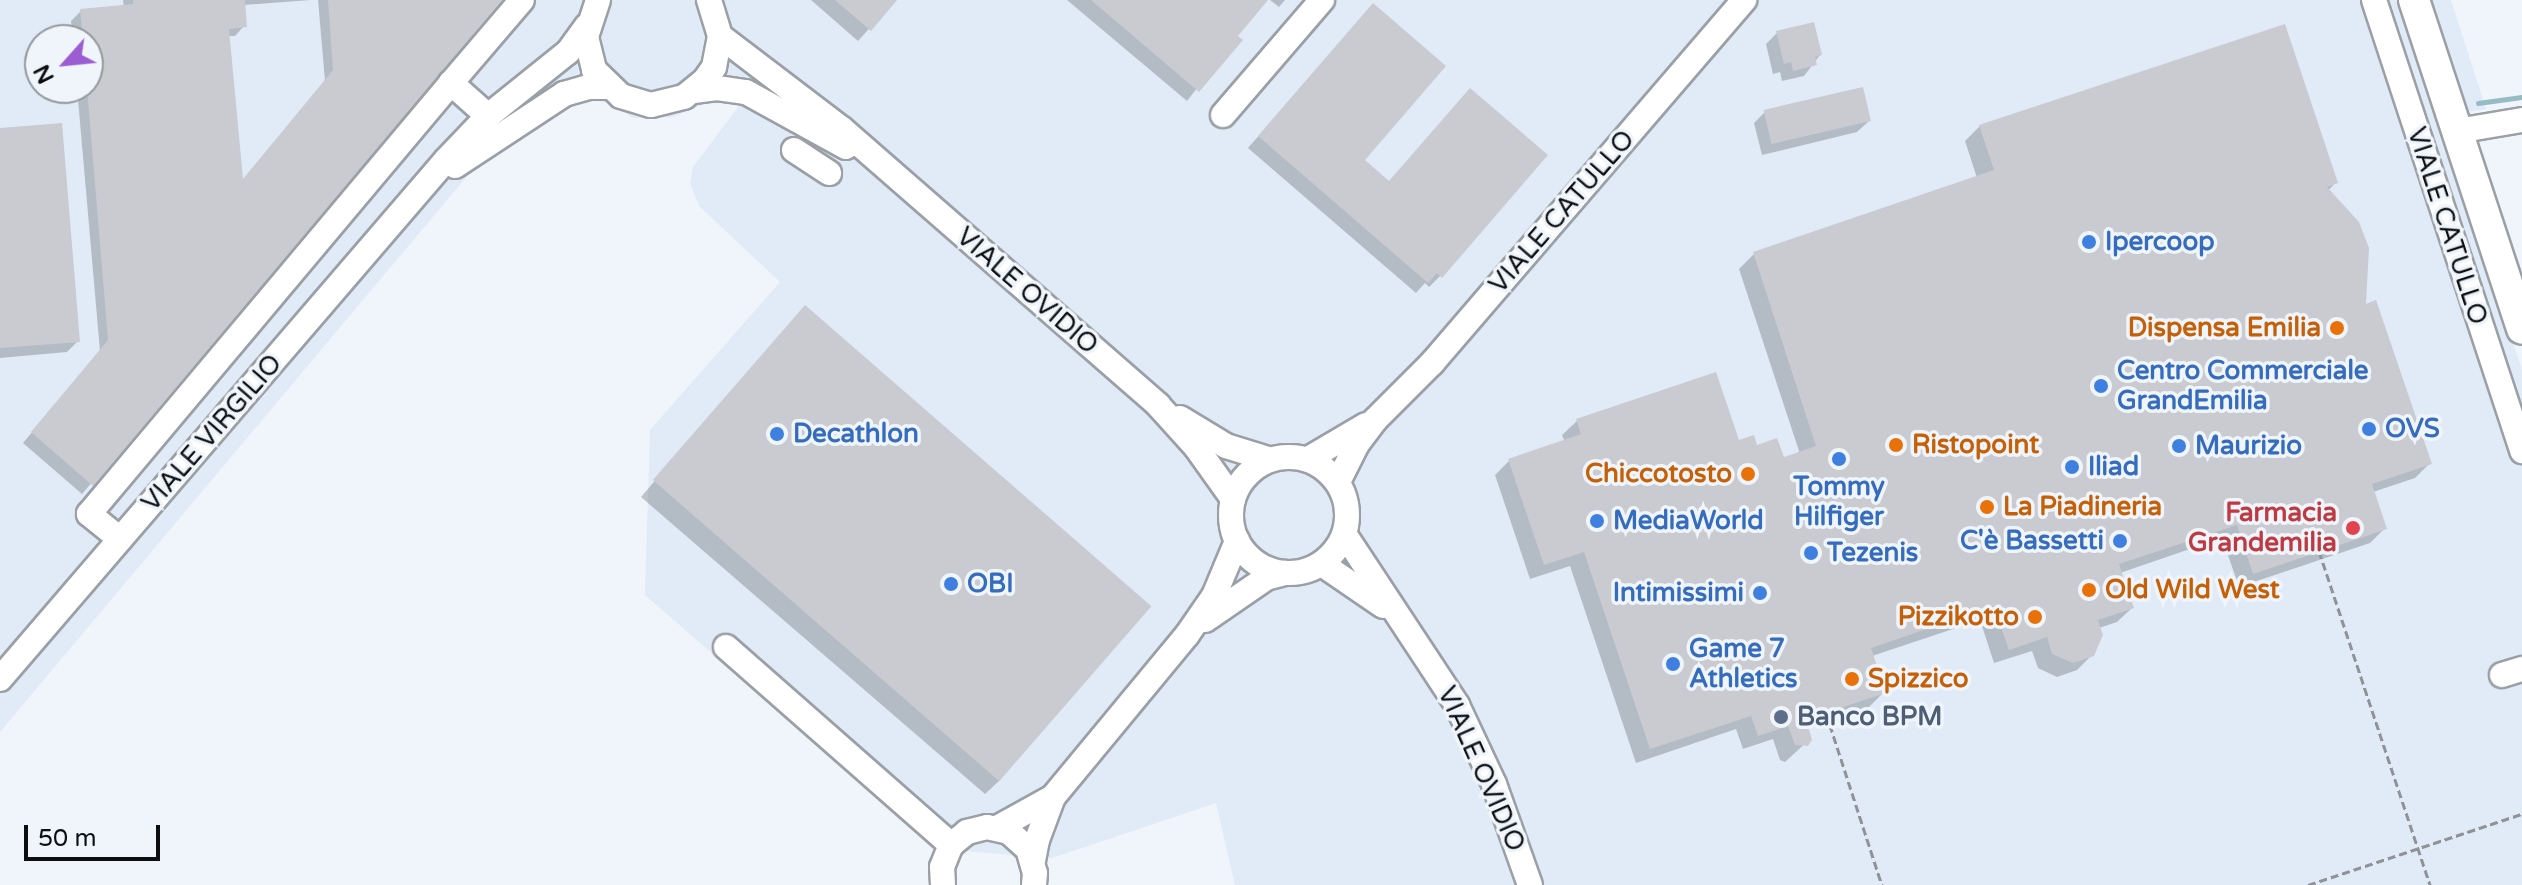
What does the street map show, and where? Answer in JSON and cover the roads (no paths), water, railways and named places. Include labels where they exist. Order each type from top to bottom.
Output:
[{"type":"main road","points":[[2414,0],[2522,329]]},
{"type":"street","points":[[120,539],[89,514],[522,0]]},
{"type":"street","name":"VIALE VIRGILIO","points":[[0,679],[488,116],[558,61],[587,26],[598,0]]},
{"type":"street","points":[[694,91],[714,67],[720,36],[709,0]]},
{"type":"street","points":[[1223,115],[1322,0]]},
{"type":"street","name":"VIALE CATULLO","points":[[1338,482],[1357,444],[1375,420],[1432,363],[1744,0]]},
{"type":"street","name":"VIALE CATULLO","points":[[2374,0],[2522,451]]},
{"type":"street","points":[[587,26],[590,59],[608,87]]},
{"type":"street","name":"VIALE OVIDIO","points":[[720,36],[795,90],[1158,405],[1196,447],[1233,499]]},
{"type":"street","points":[[451,83],[488,116]]},
{"type":"street","name":"VIALE VIRGILIO","points":[[423,188],[541,106],[564,94],[608,87]]},
{"type":"street","name":"VIALE OVIDIO","points":[[608,87],[621,96],[651,105],[673,101],[694,91],[717,88],[759,97],[896,177]]},
{"type":"street","points":[[2457,131],[2522,120]]},
{"type":"street","points":[[794,150],[829,173]]},
{"type":"street","name":"VIALE OVIDIO","points":[[1158,405],[1226,446],[1268,459]]},
{"type":"street","name":"VIALE CATULLO","points":[[1308,459],[1375,420]]},
{"type":"street","points":[[1187,635],[1227,602],[1266,578],[1304,572],[1322,564],[1336,551],[1345,535],[1347,508],[1338,482],[1325,468],[1308,459],[1288,456],[1268,459],[1240,482],[1233,499],[1232,527],[1237,541],[1257,563],[1285,573]]},
{"type":"street","name":"VIALE OVIDIO","points":[[1345,535],[1397,617],[1443,680],[1499,797],[1530,885]]},
{"type":"street","points":[[1034,873],[1037,840],[1053,797],[1187,635],[1214,596],[1237,541]]},
{"type":"street","name":"VIALE OVIDIO","points":[[1322,564],[1397,617]]},
{"type":"street","points":[[726,647],[951,845]]},
{"type":"street","points":[[943,885],[942,867],[951,845],[967,832],[997,828],[1053,797]]},
{"type":"street","points":[[997,828],[1020,839],[1034,873]]},
{"type":"waterway","points":[[2478,103],[2522,97]]},
{"type":"place","name":"Ipercoop","points":[[2089,242]]},
{"type":"place","name":"Dispensa Emilia","points":[[2337,328]]},
{"type":"place","name":"Centro Commerciale GrandEmilia","points":[[2101,386]]},
{"type":"place","name":"OVS","points":[[2369,429]]},
{"type":"place","name":"Decathlon","points":[[777,434]]},
{"type":"place","name":"Ristopoint","points":[[1896,445]]},
{"type":"place","name":"Maurizio","points":[[2179,446]]},
{"type":"place","name":"Tommy Hilfiger","points":[[1839,459]]},
{"type":"place","name":"Iliad","points":[[2072,467]]},
{"type":"place","name":"Chiccotosto","points":[[1748,474]]},
{"type":"place","name":"La Piadineria","points":[[1987,507]]},
{"type":"place","name":"MediaWorld","points":[[1597,521]]},
{"type":"place","name":"Farmacia Grandemilia","points":[[2353,528]]},
{"type":"place","name":"C'è Bassetti","points":[[2120,541]]},
{"type":"place","name":"Tezenis","points":[[1811,553]]},
{"type":"place","name":"OBI","points":[[951,584]]},
{"type":"place","name":"Old Wild West","points":[[2089,590]]},
{"type":"place","name":"Intimissimi","points":[[1760,593]]},
{"type":"place","name":"Pizzikotto","points":[[2035,617]]},
{"type":"place","name":"Game 7 Athletics","points":[[1673,664]]},
{"type":"place","name":"Spizzico","points":[[1852,679]]},
{"type":"place","name":"Banco BPM","points":[[1781,717]]}]
